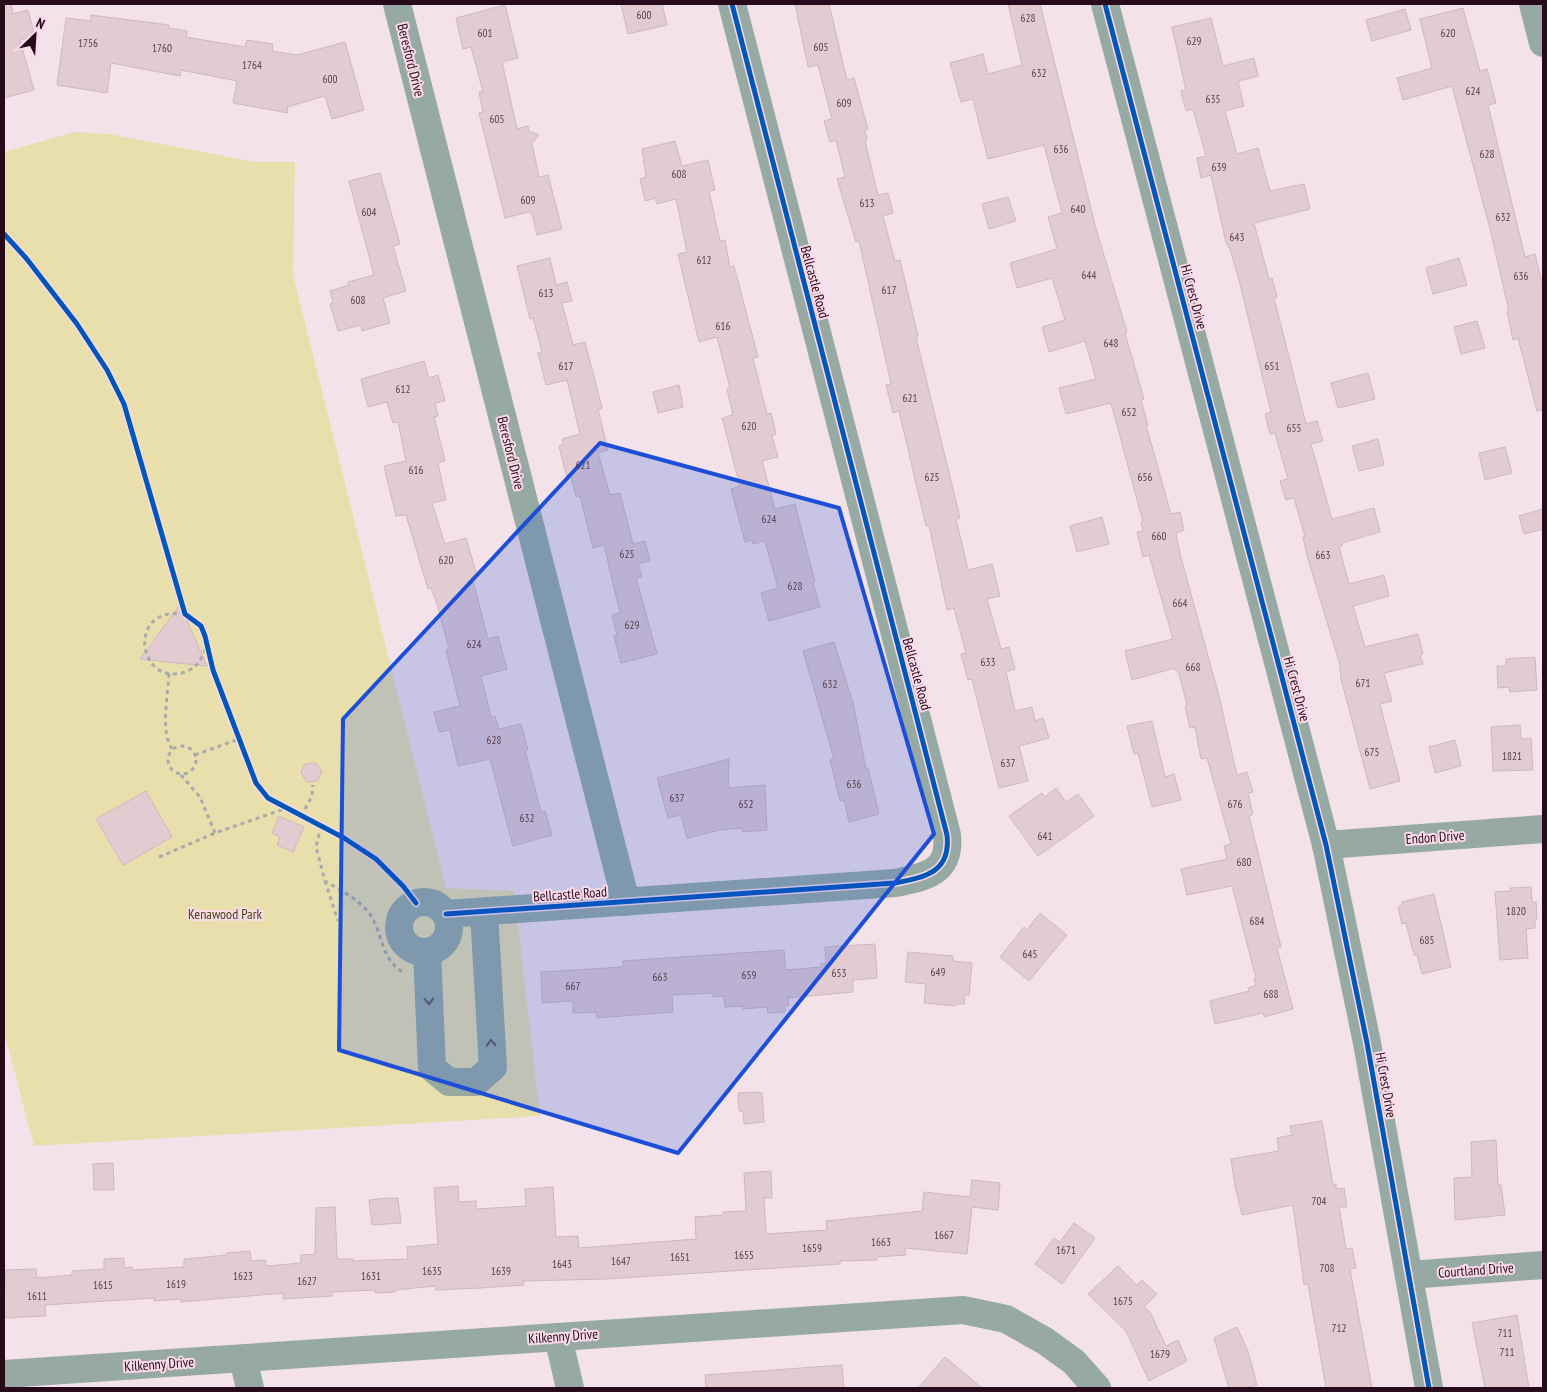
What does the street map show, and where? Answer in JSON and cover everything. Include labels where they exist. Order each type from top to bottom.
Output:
[{"type":"street","name":"Beresford Drive","points":[[397,4],[626,902]]},
{"type":"street","name":"Bellcastle Road","points":[[446,914],[895,883],[913,880],[934,872],[943,864],[948,848],[732,4]]},
{"type":"street","name":"Hi Crest Drive","points":[[1105,4],[1326,845],[1367,1043],[1429,1388]]},
{"type":"street","points":[[1533,4],[1543,43]]},
{"type":"street","name":"Endon Drive","points":[[1326,845],[1543,829]]},
{"type":"street","points":[[422,902],[436,904],[446,914],[449,930],[446,938],[435,950],[427,952],[419,952],[405,944],[399,929],[403,912],[408,907],[422,902]]},
{"type":"street","points":[[427,952],[432,1068],[449,1082],[476,1082],[493,1067],[484,912]]},
{"type":"street","name":"Courtland Drive","points":[[1409,1275],[1543,1265]]},
{"type":"street","name":"Kilkenny Drive","points":[[4,1374],[963,1310],[1006,1319],[1045,1341],[1074,1362],[1097,1388]]},
{"type":"street","points":[[558,1337],[570,1388]]},
{"type":"street","points":[[242,1359],[250,1388]]},
{"type":"path","points":[[185,614],[165,614],[149,626],[145,636],[146,656],[152,664],[169,674],[180,674],[198,664],[206,646]]},
{"type":"path","points":[[169,674],[166,722],[167,741],[172,750]]},
{"type":"path","points":[[195,755],[239,739]]},
{"type":"path","points":[[172,750],[185,747],[195,755]]},
{"type":"path","points":[[172,750],[167,763],[172,771],[181,775],[200,797],[215,833]]},
{"type":"path","points":[[181,775],[193,768],[195,755]]},
{"type":"path","points":[[301,816],[312,796],[313,785]]},
{"type":"path","points":[[160,857],[215,833],[287,808]]},
{"type":"path","points":[[321,826],[316,847],[338,920]]},
{"type":"path","points":[[325,881],[360,904],[370,914],[382,946],[395,966],[412,977],[428,980]]},
{"type":"highlighted area","points":[[600,443],[839,508],[934,834],[678,1153],[339,1050],[343,719]]},
{"type":"green space","name":"Kenawood Park","points":[[75,132],[109,134],[256,162],[295,162],[293,274],[446,888],[514,891],[540,1116],[34,1146],[4,1031],[4,152]]},
{"type":"building","points":[[4,4],[11,4],[13,14],[28,10],[35,36],[20,40],[34,90],[4,98]]},
{"type":"building","points":[[621,4],[662,4],[667,25],[628,34]]},
{"type":"building","points":[[795,4],[829,4],[847,80],[854,78],[868,129],[865,130],[867,140],[865,141],[878,195],[888,193],[893,213],[883,216],[895,261],[900,260],[918,336],[916,337],[960,518],[956,519],[968,570],[992,564],[1000,596],[987,599],[1001,649],[1009,647],[1015,669],[1006,672],[1015,711],[1032,707],[1035,721],[1043,718],[1049,738],[1019,746],[1028,781],[999,788],[972,679],[968,680],[961,654],[966,653],[954,608],[947,610],[929,525],[926,526],[899,411],[893,413],[886,385],[891,384],[859,241],[856,242],[837,179],[845,177],[836,140],[830,142],[824,121],[832,119],[818,65],[808,67]]},
{"type":"building","points":[[1008,4],[1040,4],[1095,225],[1127,332],[1125,333],[1144,399],[1141,400],[1148,425],[1146,425],[1171,514],[1180,512],[1184,530],[1176,533],[1180,554],[1219,696],[1237,775],[1247,772],[1253,792],[1248,793],[1253,814],[1249,816],[1281,947],[1277,948],[1293,1009],[1264,1017],[1263,1013],[1215,1024],[1210,1001],[1249,991],[1248,988],[1256,985],[1254,979],[1256,978],[1232,886],[1187,895],[1181,869],[1227,859],[1224,846],[1231,844],[1207,758],[1201,759],[1195,727],[1190,728],[1185,706],[1187,705],[1178,670],[1176,671],[1175,668],[1132,680],[1125,651],[1173,639],[1149,555],[1143,557],[1137,532],[1143,531],[1141,522],[1143,522],[1111,403],[1066,414],[1059,388],[1096,379],[1085,341],[1049,352],[1042,327],[1065,320],[1052,278],[1017,288],[1010,263],[1057,249],[1048,217],[1062,213],[1044,145],[988,159],[973,99],[961,102],[950,63],[983,54],[988,74],[1022,65]]},
{"type":"building","points":[[505,5],[518,58],[502,62],[517,129],[528,126],[529,131],[539,135],[532,143],[539,177],[548,175],[562,229],[537,235],[532,214],[529,212],[505,218],[479,113],[483,112],[479,92],[483,92],[471,47],[463,49],[456,18]]},
{"type":"building","points":[[1463,8],[1480,71],[1487,69],[1496,103],[1488,105],[1525,257],[1535,254],[1543,287],[1543,410],[1537,411],[1518,338],[1513,340],[1507,312],[1509,311],[1490,229],[1452,86],[1403,100],[1397,78],[1432,68],[1420,19]]},
{"type":"building","points":[[1405,9],[1411,30],[1372,41],[1366,20]]},
{"type":"building","points":[[91,15],[169,25],[169,28],[187,31],[186,37],[245,47],[247,40],[273,44],[272,51],[297,55],[345,42],[364,110],[332,119],[325,96],[287,107],[288,113],[233,103],[237,81],[181,70],[180,76],[111,63],[107,93],[57,85],[66,18],[91,21]]},
{"type":"building","points":[[1211,18],[1223,66],[1254,58],[1258,76],[1238,81],[1244,106],[1225,111],[1237,154],[1258,148],[1270,191],[1304,184],[1310,209],[1254,223],[1269,279],[1272,278],[1277,297],[1274,298],[1306,424],[1317,421],[1323,441],[1311,444],[1332,519],[1374,508],[1380,532],[1342,543],[1342,546],[1339,547],[1349,584],[1384,575],[1389,596],[1353,606],[1365,647],[1418,634],[1423,654],[1420,655],[1423,664],[1384,673],[1392,701],[1380,704],[1400,781],[1370,789],[1341,679],[1340,665],[1308,559],[1303,537],[1305,537],[1294,498],[1286,500],[1280,481],[1288,479],[1275,433],[1270,434],[1265,414],[1271,412],[1240,284],[1230,249],[1226,243],[1211,175],[1201,178],[1197,158],[1206,156],[1193,109],[1186,111],[1181,91],[1186,90],[1172,27]]},
{"type":"building","points":[[675,141],[682,166],[708,160],[715,190],[709,191],[720,241],[725,240],[730,267],[734,266],[758,357],[753,358],[767,414],[771,413],[776,434],[772,436],[778,457],[762,461],[775,509],[795,504],[820,607],[769,621],[761,593],[778,588],[765,541],[753,544],[752,540],[745,542],[731,489],[740,486],[722,418],[733,415],[727,389],[730,388],[717,337],[699,342],[678,254],[687,252],[676,199],[657,204],[655,198],[645,201],[640,179],[646,177],[642,149]]},
{"type":"building","points":[[380,173],[400,244],[393,246],[406,291],[383,298],[390,323],[362,331],[361,325],[338,331],[330,304],[333,303],[330,291],[349,285],[348,282],[374,275],[349,181]]},
{"type":"building","points":[[1008,197],[1016,221],[989,229],[982,204]]},
{"type":"building","points":[[550,258],[556,285],[567,282],[572,301],[562,303],[573,345],[585,342],[602,408],[598,409],[608,450],[598,453],[610,495],[620,493],[633,544],[645,541],[650,561],[638,564],[642,577],[636,578],[657,654],[621,663],[614,636],[617,635],[612,615],[620,613],[604,545],[593,548],[580,496],[576,497],[571,477],[567,478],[559,446],[563,445],[562,439],[580,434],[567,380],[546,385],[538,353],[542,352],[533,318],[530,319],[517,266]]},
{"type":"building","points":[[1459,258],[1467,285],[1433,294],[1426,268]]},
{"type":"building","points":[[1477,321],[1485,348],[1461,354],[1454,327]]},
{"type":"building","points":[[424,361],[429,378],[438,375],[445,401],[435,403],[438,416],[434,417],[445,461],[438,463],[446,500],[432,503],[445,544],[466,538],[477,575],[472,577],[488,639],[498,636],[507,669],[481,676],[491,717],[495,716],[499,729],[521,724],[528,750],[525,750],[541,812],[545,811],[552,835],[513,846],[490,759],[458,766],[450,730],[439,732],[434,712],[460,706],[446,650],[449,649],[437,604],[431,588],[428,589],[406,515],[396,516],[384,466],[406,461],[398,422],[393,423],[387,402],[368,407],[361,379]]},
{"type":"building","points":[[1368,373],[1375,399],[1338,408],[1331,383]]},
{"type":"building","points":[[679,385],[683,407],[658,413],[653,392]]},
{"type":"building","points":[[1378,439],[1384,465],[1359,471],[1352,446]]},
{"type":"building","points":[[1505,447],[1512,473],[1485,480],[1479,453]]},
{"type":"building","points":[[1543,509],[1543,529],[1524,534],[1519,516]]},
{"type":"building","points":[[1102,517],[1109,544],[1077,552],[1070,526]]},
{"type":"building","points":[[180,605],[207,666],[140,659]]},
{"type":"building","points":[[834,642],[853,703],[866,769],[868,768],[879,814],[849,822],[844,800],[840,801],[830,760],[834,759],[803,651]]},
{"type":"building","points":[[1535,657],[1537,690],[1510,692],[1509,687],[1498,688],[1497,666],[1506,666],[1506,659]]},
{"type":"building","points":[[1152,721],[1165,777],[1174,774],[1181,800],[1152,807],[1138,753],[1134,754],[1127,726]]},
{"type":"building","points":[[1520,725],[1521,739],[1531,738],[1533,770],[1493,771],[1491,727]]},
{"type":"building","points":[[1455,740],[1461,766],[1435,773],[1429,747]]},
{"type":"building","points":[[729,759],[728,788],[765,785],[767,830],[743,832],[742,828],[720,830],[687,838],[681,815],[668,818],[657,778]]},
{"type":"building","points":[[316,763],[322,772],[317,781],[307,782],[301,773],[305,764]]},
{"type":"building","points":[[1056,788],[1066,802],[1078,794],[1094,816],[1038,856],[1009,816],[1042,793],[1045,797]]},
{"type":"building","points":[[146,791],[172,837],[123,865],[96,819]]},
{"type":"building","points":[[279,816],[304,827],[293,852],[277,845],[280,837],[272,833]]},
{"type":"building","points":[[1531,887],[1532,902],[1536,902],[1537,919],[1535,919],[1535,928],[1526,929],[1528,958],[1500,960],[1495,892],[1510,891],[1510,888]]},
{"type":"building","points":[[1434,894],[1451,967],[1422,974],[1417,955],[1414,955],[1406,923],[1402,924],[1398,907],[1403,905],[1402,902]]},
{"type":"building","points":[[1040,913],[1067,935],[1029,981],[1000,957],[1024,927],[1027,930]]},
{"type":"building","points":[[875,944],[877,978],[853,980],[853,992],[788,998],[789,1005],[785,1006],[785,1012],[768,1013],[767,1007],[743,1009],[743,1006],[725,1007],[724,996],[713,997],[713,993],[672,995],[673,1012],[597,1018],[596,1012],[573,1013],[573,1002],[570,1001],[542,1003],[541,972],[623,967],[623,961],[784,950],[786,970],[821,967],[821,964],[826,963],[825,947]]},
{"type":"building","points":[[908,952],[953,956],[953,961],[972,963],[969,995],[965,995],[964,1004],[955,1004],[955,1006],[924,1003],[926,984],[905,982]]},
{"type":"building","points":[[738,1093],[762,1093],[764,1122],[744,1124],[743,1111],[739,1111]]},
{"type":"building","points":[[1322,1121],[1333,1185],[1336,1184],[1336,1189],[1344,1188],[1347,1207],[1339,1207],[1346,1249],[1352,1248],[1356,1268],[1350,1269],[1372,1388],[1326,1388],[1308,1284],[1304,1285],[1293,1205],[1242,1215],[1235,1186],[1231,1159],[1279,1151],[1277,1138],[1292,1135],[1290,1126]]},
{"type":"building","points":[[1496,1140],[1498,1185],[1501,1185],[1505,1215],[1455,1220],[1454,1178],[1472,1177],[1471,1142]]},
{"type":"building","points":[[113,1163],[114,1190],[94,1190],[93,1164]]},
{"type":"building","points":[[771,1171],[772,1198],[764,1198],[766,1234],[827,1230],[826,1221],[922,1211],[924,1192],[970,1197],[972,1180],[1000,1183],[998,1210],[972,1207],[967,1254],[905,1248],[906,1255],[877,1257],[877,1260],[840,1261],[840,1264],[606,1279],[523,1281],[524,1285],[480,1288],[436,1290],[435,1286],[395,1290],[395,1292],[375,1293],[375,1290],[332,1292],[332,1296],[283,1299],[283,1293],[181,1302],[181,1299],[154,1301],[154,1298],[45,1305],[46,1316],[4,1318],[5,1270],[36,1269],[37,1278],[72,1275],[72,1271],[104,1269],[104,1259],[124,1258],[124,1268],[132,1267],[132,1270],[184,1267],[184,1259],[250,1251],[251,1261],[266,1260],[266,1266],[301,1263],[301,1255],[315,1254],[316,1208],[335,1207],[337,1259],[353,1259],[353,1261],[408,1259],[407,1247],[438,1244],[434,1188],[458,1186],[459,1202],[476,1201],[476,1209],[526,1206],[525,1189],[553,1187],[556,1237],[578,1236],[579,1248],[696,1239],[695,1217],[723,1215],[723,1212],[746,1211],[744,1173]]},
{"type":"building","points":[[398,1198],[401,1223],[372,1225],[369,1200]]},
{"type":"building","points":[[1074,1223],[1095,1238],[1062,1284],[1035,1264],[1054,1238],[1060,1242]]},
{"type":"building","points":[[1118,1266],[1137,1285],[1142,1280],[1157,1294],[1144,1307],[1150,1312],[1166,1346],[1178,1340],[1187,1361],[1149,1381],[1126,1331],[1088,1294]]},
{"type":"building","points":[[1517,1315],[1529,1388],[1485,1388],[1472,1323]]},
{"type":"building","points":[[1237,1327],[1248,1351],[1257,1385],[1245,1388],[1229,1388],[1214,1338]]},
{"type":"building","points":[[945,1357],[982,1388],[918,1388]]},
{"type":"building","points":[[842,1365],[844,1388],[706,1388],[705,1375]]},
{"type":"cycle path","points":[[446,914],[895,883],[917,878],[934,871],[945,857],[947,835],[732,4]]},
{"type":"cycle path","points":[[1105,4],[1326,845],[1367,1043],[1429,1388]]},
{"type":"cycle path","points":[[4,234],[26,258],[77,324],[107,370],[124,404],[185,614],[201,626],[213,670],[256,783],[268,798],[344,838],[376,859],[403,886],[416,903]]}]
